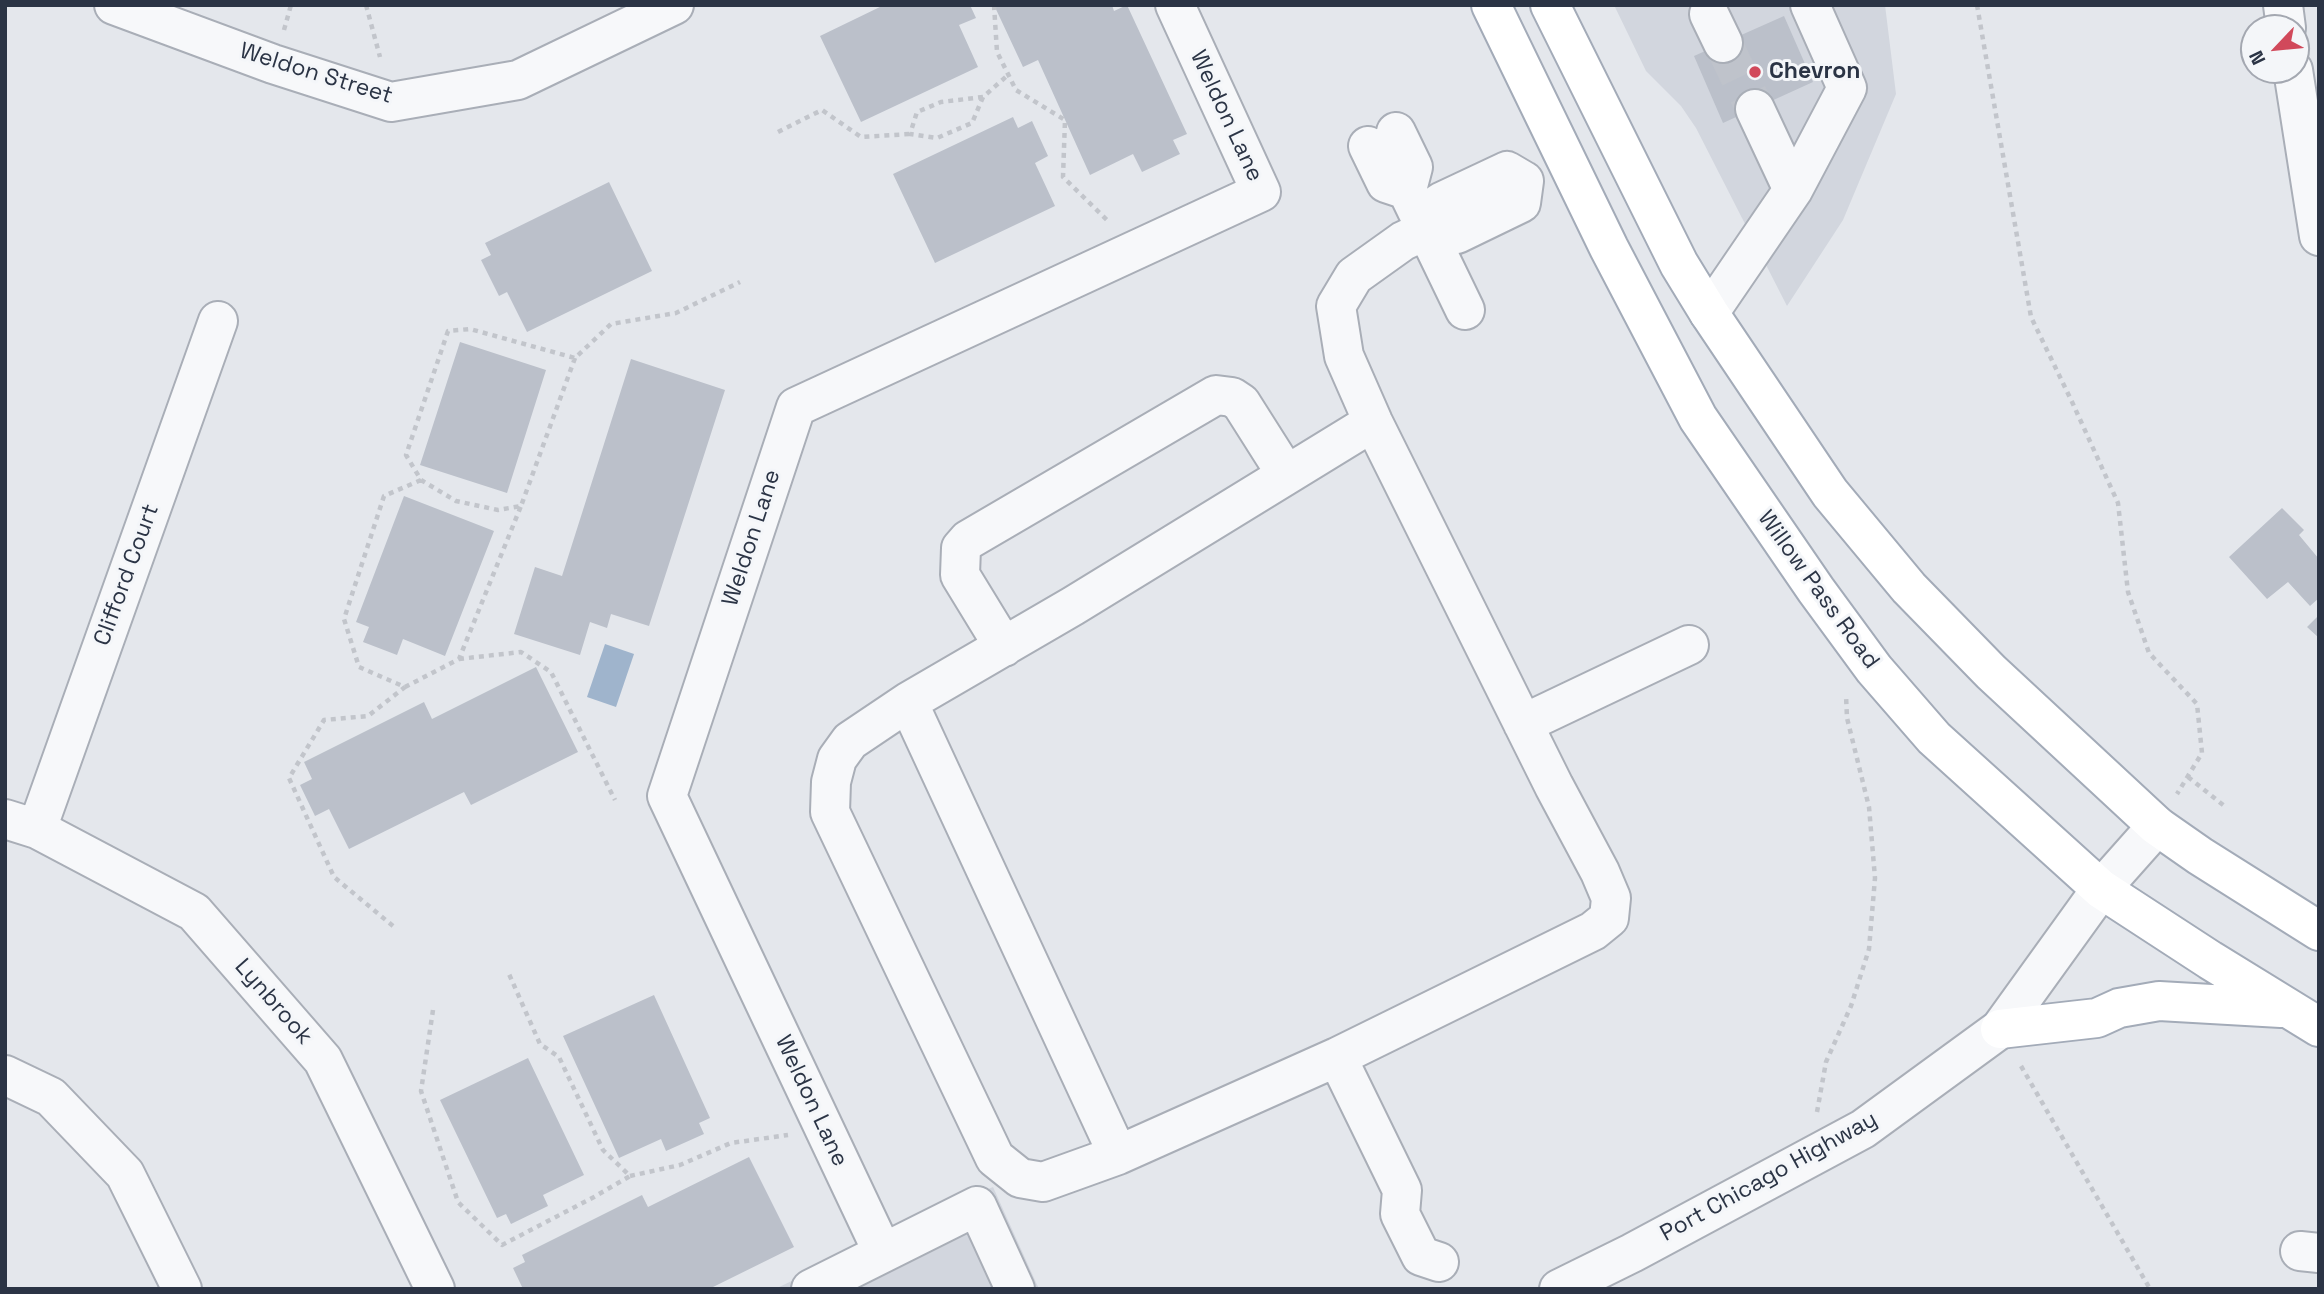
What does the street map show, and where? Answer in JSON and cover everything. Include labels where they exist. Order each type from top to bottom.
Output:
[{"type":"main road","name":"Willow Pass Road","points":[[1492,5],[1609,248],[1698,418],[1874,669],[1934,738],[2101,889],[2319,1027]]},
{"type":"main road","points":[[1550,5],[1679,264],[1830,493],[1909,588],[1991,672],[2157,826],[2319,932]]},
{"type":"main road","points":[[2000,1029],[2097,1018],[2119,1008],[2159,1001],[2286,1008]]},
{"type":"street","name":"Weldon Street","points":[[114,5],[273,64],[391,102],[518,80],[674,5]]},
{"type":"street","name":"Weldon Lane","points":[[883,1253],[667,796],[796,407],[1261,192],[1175,5]]},
{"type":"street","points":[[1709,313],[1793,190],[1847,88],[1810,5]]},
{"type":"street","points":[[2295,84],[2319,236]]},
{"type":"street","points":[[1755,109],[1793,190]]},
{"type":"street","points":[[1382,139],[1413,167],[1407,190],[1434,227],[1465,310]]},
{"type":"street","points":[[1373,422],[908,702],[850,741],[836,759],[831,782],[830,812],[995,1158],[1020,1178],[1043,1182],[1118,1155],[1338,1056],[1594,931],[1609,918],[1611,898],[1600,872],[1373,422],[1344,356],[1336,306],[1354,276],[1403,241],[1434,227],[1458,234],[1521,203],[1524,181],[1567,161]]},
{"type":"street","name":"Clifford Court","points":[[21,824],[218,321]]},
{"type":"street","points":[[1004,646],[960,575],[961,548],[968,540],[1216,395],[1232,397],[1241,403],[1286,474]]},
{"type":"street","points":[[1523,724],[1689,645]]},
{"type":"street","points":[[908,702],[1118,1155]]},
{"type":"street","name":"Lynbrook","points":[[21,824],[194,912],[323,1060],[429,1287]]},
{"type":"street","name":"Port Chicago Highway","points":[[1559,1289],[1863,1129],[2000,1029],[2101,889],[2157,826]]},
{"type":"street","points":[[1338,1056],[1402,1190],[1400,1214],[1421,1256],[1446,1275]]},
{"type":"street","points":[[5,1075],[51,1097],[125,1174],[182,1289]]},
{"type":"street","points":[[811,1289],[977,1206],[1015,1289]]},
{"type":"path","points":[[366,5],[391,102]]},
{"type":"path","points":[[994,5],[997,52],[1016,90],[1065,120],[1063,177],[1137,250]]},
{"type":"path","points":[[1977,5],[2031,317],[2118,503],[2128,592],[2149,653],[2197,704],[2202,753],[2157,826]]},
{"type":"path","points":[[778,132],[822,110],[861,137],[910,134],[937,138],[972,123],[983,97],[1008,75]]},
{"type":"path","points":[[910,134],[917,112],[942,102],[983,97]]},
{"type":"path","points":[[459,659],[521,506],[575,358],[611,324],[676,313],[740,282]]},
{"type":"path","points":[[521,506],[498,510],[456,501],[421,480],[406,455],[448,331],[470,329],[575,358]]},
{"type":"path","points":[[405,687],[359,667],[344,619],[384,496],[421,480]]},
{"type":"path","points":[[393,926],[334,877],[289,778],[324,720],[368,716],[405,687],[459,659],[521,652],[551,672],[615,800]]},
{"type":"path","points":[[1809,1159],[1826,1062],[1851,1006],[1869,949],[1875,878],[1869,807],[1847,718],[1846,692]]},
{"type":"path","points":[[2188,776],[2227,808]]},
{"type":"path","points":[[509,974],[540,1044],[559,1058],[603,1150],[630,1176]]},
{"type":"path","points":[[433,1010],[421,1091],[458,1202],[502,1245],[630,1176],[680,1166],[731,1143],[825,1130]]},
{"type":"path","points":[[2000,1029],[2150,1289]]},
{"type":"shaded area","points":[[1614,5],[1885,5],[1896,94],[1843,220],[1787,306],[1696,128],[1681,106],[1646,71]]},
{"type":"shaded area","points":[[993,1187],[1039,1289],[775,1289],[943,1208]]},
{"type":"water","points":[[605,644],[634,654],[616,707],[587,697]]},
{"type":"building","points":[[884,5],[970,5],[976,18],[959,25],[978,67],[861,122],[820,36]]},
{"type":"building","points":[[994,5],[1112,5],[1114,11],[1127,5],[1187,134],[1173,140],[1180,154],[1142,172],[1133,154],[1090,175],[1038,60],[1023,67]]},
{"type":"building","points":[[1784,16],[1813,82],[1723,123],[1694,56]]},
{"type":"building","points":[[1013,117],[1018,128],[1032,121],[1048,156],[1035,163],[1055,206],[935,263],[893,174]]},
{"type":"building","points":[[609,182],[652,271],[527,332],[507,292],[499,296],[481,260],[491,255],[485,243]]},
{"type":"building","points":[[460,342],[546,370],[507,493],[420,465]]},
{"type":"building","points":[[631,359],[725,390],[649,626],[611,614],[607,628],[590,622],[580,655],[514,634],[535,567],[562,576]]},
{"type":"building","points":[[404,496],[494,531],[445,656],[403,639],[397,655],[363,642],[369,627],[356,622]]},
{"type":"building","points":[[2282,508],[2304,530],[2299,535],[2319,559],[2319,598],[2310,606],[2288,582],[2267,599],[2229,557]]},
{"type":"building","points":[[2319,615],[2319,638],[2307,627]]},
{"type":"building","points":[[536,667],[578,752],[471,805],[464,792],[349,849],[329,809],[315,816],[300,785],[312,779],[304,762],[424,702],[432,719]]},
{"type":"building","points":[[654,995],[710,1118],[699,1123],[704,1134],[666,1151],[661,1139],[619,1158],[563,1036]]},
{"type":"building","points":[[528,1058],[584,1175],[543,1195],[548,1206],[511,1224],[506,1214],[497,1218],[440,1100]]},
{"type":"building","points":[[749,1157],[794,1247],[709,1289],[523,1289],[513,1268],[525,1262],[522,1255],[642,1195],[648,1207]]},
{"type":"tunnel","points":[[1723,43],[1755,109]]},
{"type":"place","name":"Chevron","points":[[1755,72]]}]
